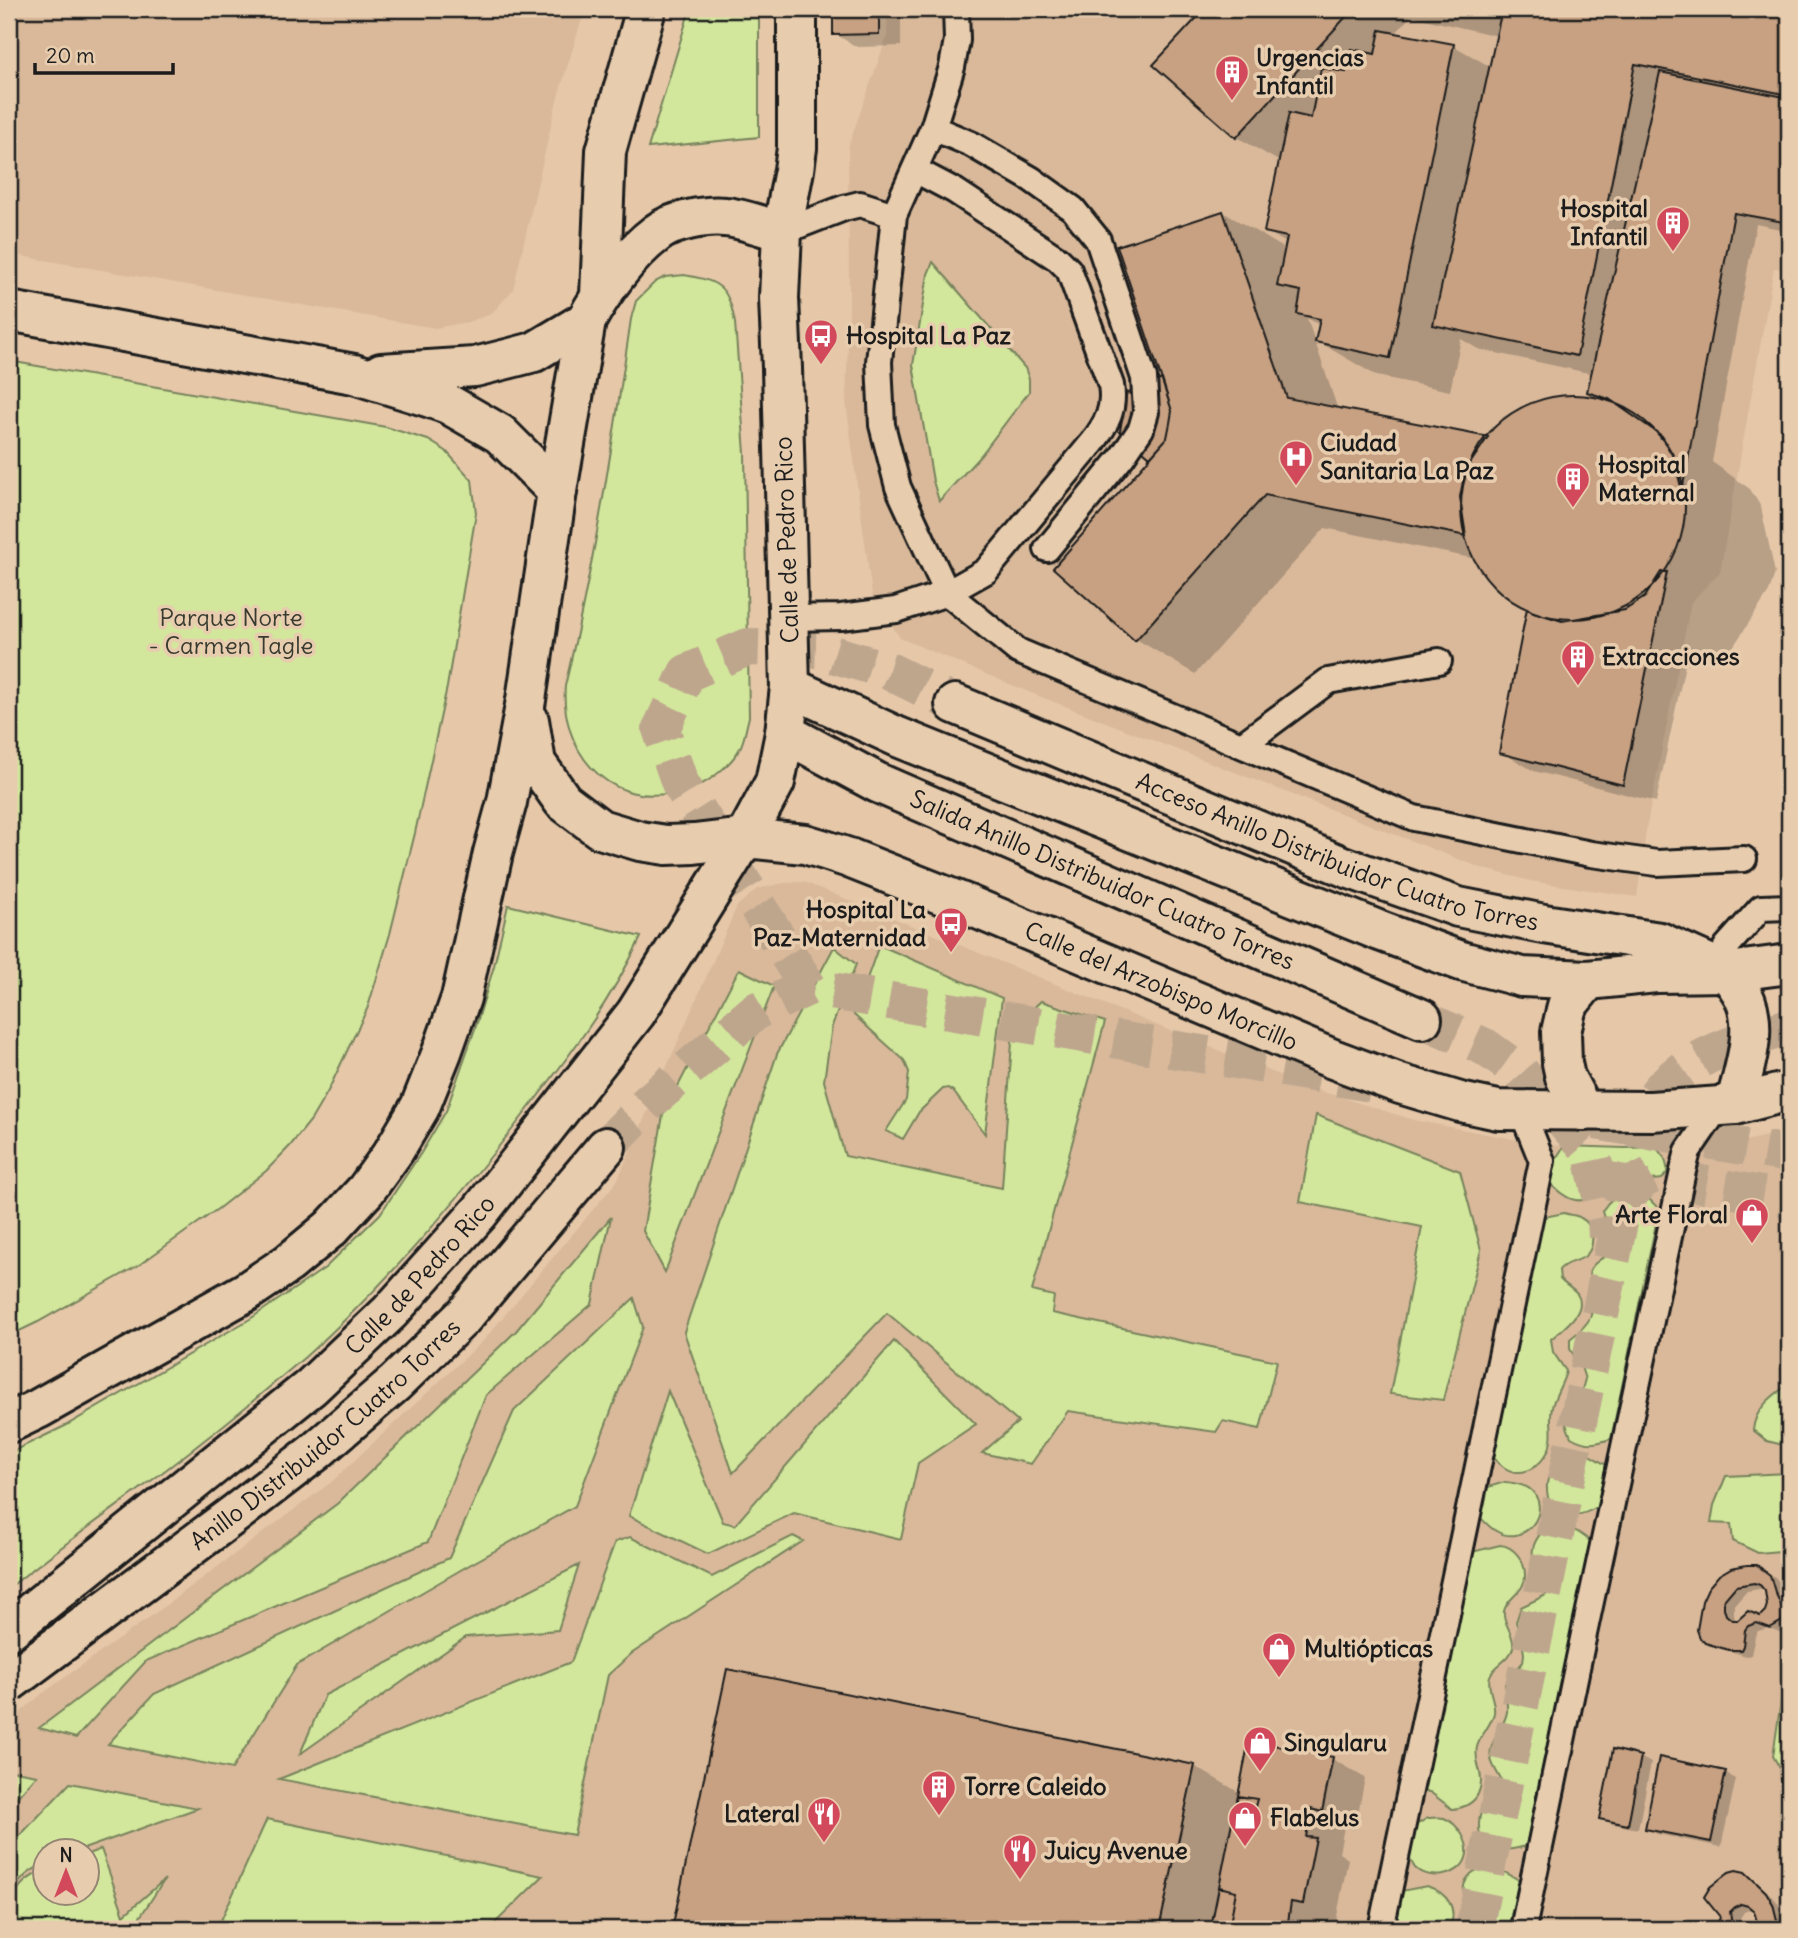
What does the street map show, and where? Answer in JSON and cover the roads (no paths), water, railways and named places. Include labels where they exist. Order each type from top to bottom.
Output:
[{"type":"street","points":[[9,1423],[246,1292],[289,1263],[331,1228],[366,1190],[394,1151],[420,1107],[461,998],[507,802],[526,701],[557,491],[593,309],[606,151],[646,9]]},
{"type":"street","name":"Calle de Pedro Rico","points":[[9,1630],[311,1387],[390,1312],[479,1213],[636,1013],[745,838],[775,782],[785,733],[790,687],[779,298],[782,232],[797,148],[797,9]]},
{"type":"street","points":[[354,374],[475,367],[534,352],[593,309],[628,262],[659,231],[690,219],[725,217],[782,232]]},
{"type":"street","points":[[9,311],[354,374],[448,404],[500,434],[557,491]]},
{"type":"street","points":[[790,687],[898,737],[1449,957],[1522,976],[1588,980],[1656,974],[1728,972],[1789,964]]},
{"type":"street","points":[[526,701],[536,763],[563,801],[600,828],[640,841],[666,845],[745,838]]},
{"type":"street","name":"Acceso Anillo Distribuidor Cuatro Torres","points":[[955,704],[1345,867],[1458,907],[1660,942],[1728,972]]},
{"type":"street","name":"Salida Anillo Distribuidor Cuatro Torres","points":[[785,733],[878,783],[1422,1019]]},
{"type":"street","name":"Calle del Arzobispo Morcillo","points":[[745,838],[806,844],[849,858],[992,915],[1333,1059],[1400,1084],[1460,1102],[1498,1110],[1651,1111],[1726,1106],[1789,1091]]},
{"type":"street","points":[[1726,1106],[1749,1053],[1750,1017],[1745,997],[1728,972]]},
{"type":"street","points":[[1583,1111],[1565,1077],[1561,1032],[1567,1006],[1588,980]]},
{"type":"street","name":"Anillo Distribuidor Cuatro Torres","points":[[9,1682],[315,1452],[395,1383],[464,1316],[606,1147]]},
{"type":"lane","points":[[956,9],[957,40],[953,67],[933,128],[894,215],[879,362],[882,425],[898,486],[947,593],[1018,651],[1414,818],[1591,854],[1657,863],[1744,859]]},
{"type":"lane","points":[[933,128],[971,144],[1031,179],[1073,209],[1098,240],[1144,378],[1146,412],[1141,429],[1122,457],[1047,550]]},
{"type":"lane","points":[[789,618],[841,617],[896,610],[947,593],[986,571],[1093,442],[1106,424],[1114,399],[1069,270],[1058,259],[955,191],[915,170]]},
{"type":"lane","points":[[782,232],[860,204],[894,215]]},
{"type":"lane","points":[[1242,745],[1328,681],[1439,661]]},
{"type":"lane","points":[[1728,972],[1726,947],[1761,908],[1789,907]]},
{"type":"lane","points":[[1523,1929],[1680,1181],[1688,1151],[1726,1106]]},
{"type":"lane","points":[[1381,1929],[1542,1161],[1521,1109]]},
{"type":"tunnel","points":[[808,987],[680,783],[661,729],[687,673],[748,647],[816,649],[889,671],[955,704]]},
{"type":"tunnel","points":[[606,1147],[649,1102],[756,1011],[808,987],[1371,1083]]},
{"type":"tunnel","points":[[1422,1019],[1485,1047],[1520,1072],[1591,1151],[1606,1219],[1607,1237]]},
{"type":"tunnel","points":[[1474,1929],[1639,1125],[1662,1088],[1690,1066],[1721,1049],[1789,1027]]},
{"type":"tunnel","points":[[1596,1121],[1789,1154]]},
{"type":"tunnel","points":[[1623,1201],[1642,1180],[1652,1175],[1789,1200]]},
{"type":"place","name":"Urgencias Infantil","points":[[1232,102]]},
{"type":"place","name":"Hospital Infantil","points":[[1673,253]]},
{"type":"place","name":"Hospital La Paz","points":[[821,366]]},
{"type":"place","name":"Ciudad Sanitaria La Paz","points":[[1296,487]]},
{"type":"place","name":"Hospital Maternal","points":[[1573,509]]},
{"type":"place","name":"Extracciones","points":[[1578,687]]},
{"type":"place","name":"Hospital La Paz-Maternidad","points":[[951,954]]},
{"type":"place","name":"Arte Floral","points":[[1752,1245]]},
{"type":"place","name":"Multiópticas","points":[[1279,1679]]},
{"type":"place","name":"Singularu","points":[[1260,1773]]},
{"type":"place","name":"Torre Caleido","points":[[939,1817]]},
{"type":"place","name":"Lateral","points":[[824,1844]]},
{"type":"place","name":"Flabelus","points":[[1245,1848]]},
{"type":"place","name":"Juicy Avenue","points":[[1020,1881]]},
{"type":"park label","name":"Parque Norte - Carmen Tagle","points":[[231,632]]}]
